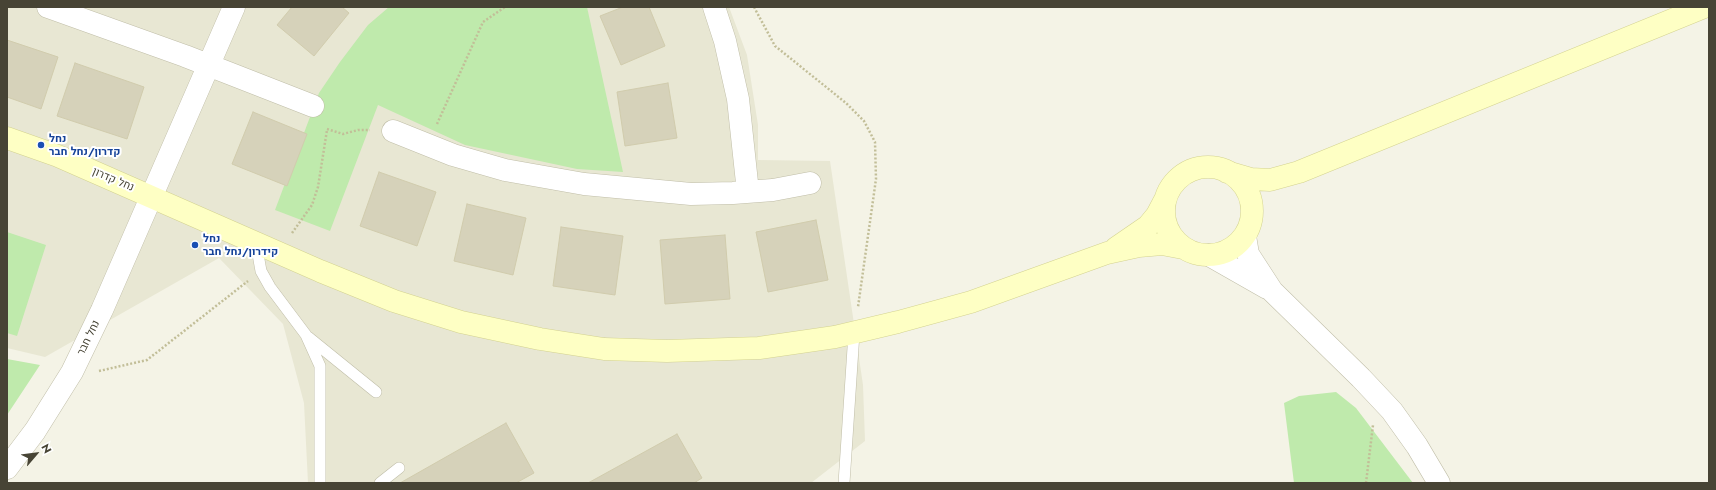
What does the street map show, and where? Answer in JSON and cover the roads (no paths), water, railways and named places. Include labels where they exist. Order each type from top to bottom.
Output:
[{"type":"main road","points":[[1107,253],[1148,226],[1157,215],[1177,181],[1194,170],[1207,167],[1250,179],[1270,180],[1299,172],[1704,7]]},
{"type":"main road","name":"נחל קדרון","points":[[7,138],[58,156],[279,253],[394,301],[462,322],[540,339],[604,349],[667,351],[759,348],[854,333],[971,302],[1107,253]]},
{"type":"main road","points":[[1227,172],[1239,179],[1250,197],[1252,211],[1247,230]]},
{"type":"main road","points":[[1107,253],[1139,246],[1162,244],[1209,255],[1229,250],[1247,230],[1261,201],[1282,183],[1299,172]]},
{"type":"main road","points":[[1166,198],[1164,210],[1166,223],[1174,239],[1183,248]]},
{"type":"street","points":[[48,7],[208,65],[313,106]]},
{"type":"street","name":"נחל חבר","points":[[7,468],[35,431],[72,372],[102,310],[234,7]]},
{"type":"street","points":[[714,7],[725,41],[738,100],[748,192]]},
{"type":"street","points":[[393,131],[453,155],[505,170],[584,184],[691,194],[748,192],[810,183]]},
{"type":"street","points":[[1247,230],[1248,254],[1272,291],[1377,394],[1405,428],[1439,483]]},
{"type":"street","points":[[1209,255],[1272,291]]},
{"type":"lane","points":[[256,243],[261,271],[270,287],[306,335],[320,366],[320,483]]},
{"type":"lane","points":[[844,483],[854,333]]},
{"type":"lane","points":[[306,335],[376,392]]},
{"type":"lane","points":[[380,483],[399,468]]},
{"type":"place","name":"נחל קדרון/נחל חבר","points":[[41,145]]},
{"type":"place","name":"נחל קידרון/נחל חבר","points":[[195,245]]}]
